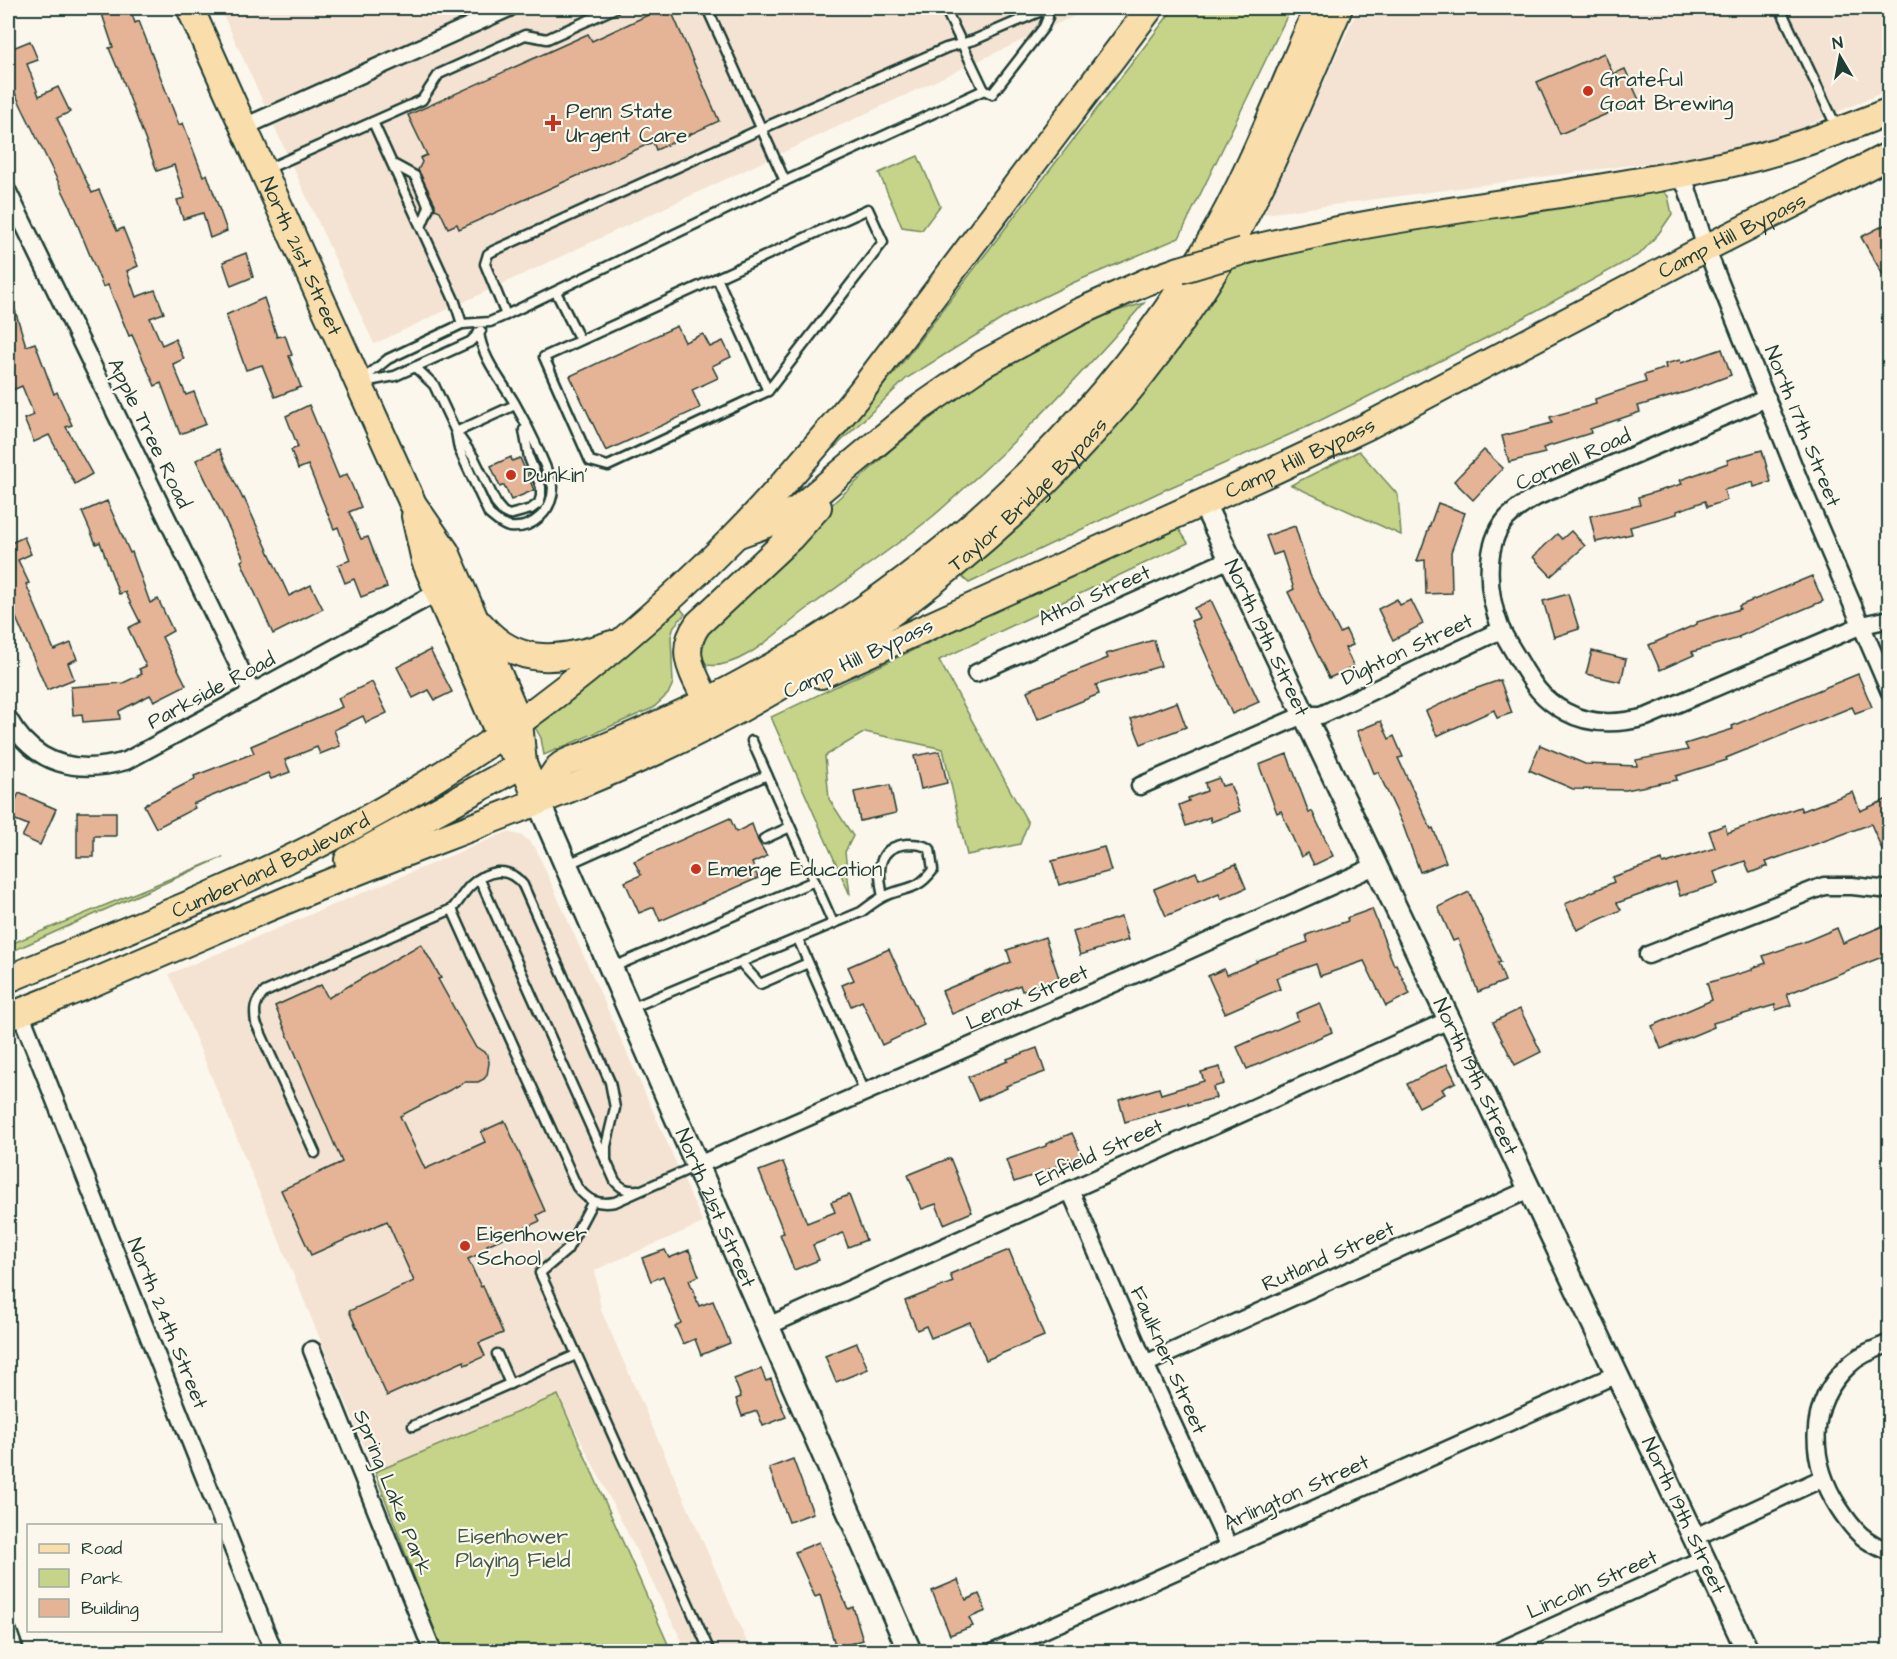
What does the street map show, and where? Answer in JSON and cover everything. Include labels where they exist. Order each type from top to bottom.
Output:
[{"type":"main road","name":"North 21st Street","points":[[190,8],[413,504],[446,552],[474,616],[509,729],[538,801],[910,1652]]},
{"type":"main road","points":[[509,729],[624,640],[736,535],[777,492],[860,393],[1150,8]]},
{"type":"main road","points":[[538,801],[560,766],[707,702],[820,637],[902,581],[980,517],[1053,447],[1087,410],[1151,332],[1207,248],[1247,167],[1318,8]]},
{"type":"main road","name":"Taylor Bridge Bypass","points":[[538,801],[653,753],[698,731],[813,664],[914,597],[994,531],[1031,497],[1101,422],[1166,343],[1223,257],[1269,166],[1339,8]]},
{"type":"main road","points":[[736,535],[781,519],[798,509],[876,442],[954,383],[1016,345],[1113,296],[1180,270],[1242,251],[1357,226],[1678,175],[1761,156],[1838,132],[1890,111]]},
{"type":"main road","name":"Camp Hill Bypass","points":[[698,731],[1366,427],[1706,248],[1890,155]]},
{"type":"main road","points":[[707,702],[689,660],[688,642],[692,633],[698,624],[791,537],[876,442]]},
{"type":"main road","name":"North 21st Street","points":[[413,504],[425,561],[438,592],[509,729]]},
{"type":"main road","points":[[474,616],[489,634],[503,645],[519,653],[536,657],[570,656],[624,640]]},
{"type":"main road","name":"Cumberland Boulevard","points":[[8,979],[171,912],[313,848],[403,799],[509,729]]},
{"type":"main road","points":[[251,914],[523,764]]},
{"type":"main road","name":"Cumberland Boulevard","points":[[14,1014],[96,982],[251,914],[538,801]]},
{"type":"street","points":[[244,127],[509,8]]},
{"type":"street","name":"North 17th Street","points":[[1678,175],[1687,188],[1706,248],[1801,485],[1890,692]]},
{"type":"street","name":"Apple Tree Road","points":[[8,192],[252,693]]},
{"type":"street","name":"Cornell Road","points":[[1501,630],[1491,591],[1490,560],[1498,532],[1520,506],[1536,497],[1767,398]]},
{"type":"street","name":"North 19th Street","points":[[1203,502],[1749,1652]]},
{"type":"street","name":"Athol Street","points":[[976,673],[1230,559]]},
{"type":"street","name":"Parkside Road","points":[[8,718],[21,738],[38,753],[78,768],[106,767],[126,761],[438,592]]},
{"type":"street","name":"Dighton Street","points":[[1140,786],[1303,715],[1321,714],[1501,630],[1537,690],[1549,701],[1567,713],[1603,723],[1625,722],[1646,717],[1862,625],[1890,619]]},
{"type":"street","name":"Lenox Street","points":[[696,1166],[1375,866]]},
{"type":"street","points":[[1648,955],[1824,886],[1890,890]]},
{"type":"street","name":"North 24th Street","points":[[14,1014],[222,1524]]},
{"type":"street","name":"Enfield Street","points":[[768,1326],[1449,1020]]},
{"type":"street","name":"Rutland Street","points":[[1145,1364],[1530,1189]]},
{"type":"street","name":"Faulkner Street","points":[[1070,1190],[1145,1364],[1229,1547]]},
{"type":"street","points":[[1890,1343],[1855,1359],[1847,1366],[1823,1401],[1816,1447],[1827,1490],[1851,1527],[1871,1544],[1890,1552]]},
{"type":"street","name":"Spring Lake Park","points":[[312,1350],[433,1652]]},
{"type":"street","name":"Arlington Street","points":[[994,1652],[1617,1374]]},
{"type":"street","points":[[1695,1537],[1823,1478]]},
{"type":"street","name":"North 24th Street","points":[[222,1524],[274,1652]]},
{"type":"street","name":"Lincoln Street","points":[[1497,1652],[1705,1557]]},
{"type":"street","points":[[8,1632],[15,1652]]},
{"type":"lane","points":[[264,171],[422,100],[439,74],[525,35],[547,39],[615,8]]},
{"type":"lane","points":[[707,8],[785,181]]},
{"type":"lane","points":[[506,315],[485,264],[488,254],[761,129],[946,48],[963,44],[1044,10],[1048,17],[1044,27],[992,94],[984,90],[963,44],[945,8]]},
{"type":"lane","points":[[1780,8],[1838,132]]},
{"type":"lane","points":[[360,382],[388,359],[462,324],[490,322],[506,315],[785,181],[984,90]]},
{"type":"lane","points":[[373,122],[455,302],[462,324]]},
{"type":"lane","points":[[392,164],[415,176],[429,207],[421,228]]},
{"type":"lane","points":[[868,209],[883,242],[768,391],[608,466],[590,461],[544,357],[717,278],[868,209]]},
{"type":"lane","points":[[717,278],[768,391]]},
{"type":"lane","points":[[556,292],[580,340]]},
{"type":"lane","points":[[360,382],[395,376],[470,342],[490,322]]},
{"type":"lane","points":[[415,367],[434,386],[456,432],[474,458],[497,505],[509,515],[531,509],[539,503],[541,487],[529,458],[523,421],[485,355],[480,344],[479,333]]},
{"type":"lane","points":[[456,432],[515,405]]},
{"type":"lane","points":[[752,741],[833,923]]},
{"type":"lane","points":[[566,865],[767,775]]},
{"type":"lane","points":[[764,839],[790,827]]},
{"type":"lane","points":[[628,1009],[861,912],[883,897],[915,887],[925,881],[933,870],[930,849],[923,845],[903,845],[890,849],[884,854],[880,865],[879,880],[883,897]]},
{"type":"lane","points":[[315,1153],[256,1023],[254,1012],[259,998],[265,992],[453,909],[469,887],[480,879],[496,872],[506,871],[517,877],[523,885],[610,1082],[615,1108],[606,1146],[606,1162]]},
{"type":"lane","points":[[480,879],[606,1162],[620,1187],[630,1191],[641,1190]]},
{"type":"lane","points":[[611,969],[814,880]]},
{"type":"lane","points":[[453,909],[577,1187],[583,1195],[602,1204],[615,1202],[696,1166]]},
{"type":"lane","points":[[798,939],[865,1092]]},
{"type":"lane","points":[[741,963],[760,984],[808,963]]},
{"type":"lane","points":[[593,1201],[567,1250],[540,1273],[710,1652]]},
{"type":"lane","points":[[497,1354],[510,1384]]},
{"type":"lane","points":[[413,1426],[576,1355]]},
{"type":"shaded area","points":[[220,8],[1091,8],[374,344]]},
{"type":"shaded area","points":[[1358,8],[1889,8],[1889,90],[1768,142],[1729,152],[1264,214]]},
{"type":"shaded area","name":"Eisenhower School","points":[[507,832],[523,836],[535,847],[703,1223],[595,1270],[601,1310],[751,1651],[687,1651],[558,1395],[375,1472],[169,974]]},
{"type":"green space","points":[[1174,8],[1291,8],[1179,238],[1077,281],[1018,309],[907,378],[834,448],[830,442],[896,371]]},
{"type":"green space","points":[[918,156],[940,206],[922,230],[902,227],[879,173]]},
{"type":"green space","points":[[1660,189],[1668,196],[1672,214],[1640,254],[1486,338],[1309,426],[1160,492],[969,583],[962,577],[1100,442],[1147,390],[1230,269],[1347,240]]},
{"type":"green space","points":[[1144,303],[1044,412],[932,517],[760,646],[734,661],[720,665],[707,665],[702,656],[701,647],[709,630],[828,508],[891,450],[952,401],[1006,366],[1104,315]]},
{"type":"green space","points":[[1359,451],[1398,495],[1401,535],[1291,485]]},
{"type":"green space","points":[[1177,526],[1188,543],[939,660],[1028,823],[1020,844],[967,855],[943,749],[865,732],[825,756],[829,799],[853,836],[845,852],[850,895],[771,717]]},
{"type":"green space","points":[[677,604],[685,614],[674,626],[671,637],[673,683],[668,694],[653,708],[544,755],[541,738],[532,722]]},
{"type":"green space","points":[[223,857],[8,953],[8,945]]},
{"type":"green space","name":"Eisenhower Playing Field","points":[[558,1395],[671,1651],[442,1651],[375,1472]]},
{"type":"building","points":[[100,8],[130,8],[135,23],[139,21],[179,125],[183,123],[203,176],[207,174],[227,231],[210,238],[203,213],[183,219],[177,200],[185,198],[174,165],[157,171],[109,48],[113,47]]},
{"type":"building","name":"Penn State Urgent Care","points":[[663,8],[670,8],[719,121],[656,150],[653,142],[459,229],[457,224],[448,228],[440,211],[435,209],[435,204],[418,170],[422,162],[420,158],[427,155],[408,115],[588,34],[592,41]]},
{"type":"building","points":[[30,41],[38,60],[27,64],[39,96],[58,87],[70,112],[57,118],[92,193],[99,190],[117,231],[123,228],[138,266],[127,271],[136,297],[155,290],[164,313],[150,318],[162,345],[175,339],[184,359],[173,364],[186,395],[194,392],[206,424],[180,434],[161,383],[155,386],[132,335],[129,336],[108,285],[103,287],[69,204],[12,87],[8,89],[8,50]]},
{"type":"building","name":"Grateful Goat Brewing","points":[[1604,53],[1613,74],[1625,69],[1639,100],[1560,134],[1537,82]]},
{"type":"building","points":[[1890,222],[1890,287],[1861,237]]},
{"type":"building","points":[[246,253],[253,277],[231,286],[223,262]]},
{"type":"building","points":[[8,297],[11,297],[26,346],[35,343],[54,394],[57,392],[72,425],[66,427],[92,474],[75,484],[49,435],[34,442],[24,419],[34,415],[22,386],[8,392]]},
{"type":"building","points":[[264,298],[277,337],[285,335],[292,355],[289,356],[301,387],[275,397],[262,365],[246,370],[226,315]]},
{"type":"building","points":[[677,326],[685,342],[703,334],[710,347],[723,341],[731,357],[712,366],[718,378],[692,390],[700,408],[606,451],[570,376]]},
{"type":"building","points":[[1722,349],[1731,375],[1689,391],[1638,406],[1640,412],[1590,429],[1591,433],[1543,448],[1545,453],[1509,462],[1502,436],[1552,423],[1550,417],[1596,404],[1595,399],[1646,382],[1644,375],[1666,368],[1665,364],[1680,360],[1681,363]]},
{"type":"building","points":[[309,405],[339,478],[347,474],[361,507],[349,512],[361,539],[368,537],[387,587],[361,597],[354,579],[345,583],[338,565],[350,560],[338,527],[334,529],[308,465],[298,469],[291,450],[298,447],[286,416]]},
{"type":"building","points":[[219,449],[289,596],[311,585],[323,609],[273,634],[241,561],[244,559],[196,460]]},
{"type":"building","points":[[1484,450],[1503,468],[1473,500],[1454,481]]},
{"type":"building","points":[[1762,450],[1771,482],[1754,487],[1753,482],[1724,490],[1727,500],[1707,507],[1705,501],[1677,511],[1677,514],[1630,527],[1632,534],[1596,542],[1590,516],[1640,505],[1638,497],[1682,484],[1680,480],[1728,463],[1727,460]]},
{"type":"building","name":"Dunkin'","points":[[511,457],[512,461],[520,458],[534,490],[511,500],[504,485],[500,487],[491,466]]},
{"type":"building","points":[[107,501],[130,553],[132,552],[150,603],[158,599],[173,631],[162,637],[186,685],[154,701],[150,695],[119,711],[120,719],[83,722],[82,714],[73,715],[71,687],[123,683],[142,674],[139,669],[146,666],[128,628],[140,622],[125,592],[119,594],[100,542],[96,544],[82,512]]},
{"type":"building","points":[[1438,503],[1465,513],[1451,552],[1452,593],[1426,594],[1425,560],[1417,561]]},
{"type":"building","points":[[1295,526],[1310,575],[1340,633],[1346,630],[1353,645],[1345,648],[1354,667],[1329,678],[1288,592],[1294,589],[1282,552],[1273,555],[1266,536]]},
{"type":"building","points":[[1571,531],[1585,546],[1551,576],[1533,557],[1557,534],[1562,539]]},
{"type":"building","points":[[8,534],[11,543],[24,537],[31,554],[18,560],[54,650],[71,643],[77,659],[68,663],[74,679],[47,690],[8,599]]},
{"type":"building","points":[[1812,576],[1823,601],[1739,638],[1692,652],[1694,655],[1660,670],[1649,645],[1697,624],[1697,622],[1740,609],[1739,606]]},
{"type":"building","points":[[1568,594],[1579,629],[1554,637],[1543,601]]},
{"type":"building","points":[[1397,599],[1400,605],[1411,600],[1423,624],[1393,640],[1378,609]]},
{"type":"building","points":[[1211,600],[1259,702],[1232,714],[1191,621],[1199,618],[1194,608]]},
{"type":"building","points":[[1154,640],[1161,666],[1096,685],[1099,694],[1038,719],[1027,691],[1108,658],[1106,654]]},
{"type":"building","points":[[430,650],[452,692],[435,700],[429,690],[413,698],[397,667]]},
{"type":"building","points":[[1592,651],[1626,659],[1621,682],[1586,674]]},
{"type":"building","points":[[1858,674],[1872,707],[1855,713],[1852,707],[1726,758],[1727,760],[1676,776],[1677,780],[1626,790],[1573,789],[1529,770],[1540,745],[1585,764],[1637,766],[1636,760],[1688,750],[1685,744],[1733,729],[1732,726]]},
{"type":"building","points":[[1500,680],[1512,713],[1497,718],[1494,710],[1437,736],[1426,711],[1466,692]]},
{"type":"building","points":[[372,682],[387,713],[366,723],[363,716],[334,730],[340,746],[320,754],[317,747],[285,760],[290,772],[271,779],[268,773],[236,786],[193,804],[195,808],[156,828],[144,805],[195,779],[194,776],[254,753],[251,746],[342,707],[338,698]]},
{"type":"building","points":[[1177,702],[1186,727],[1141,744],[1131,719]]},
{"type":"building","points":[[1381,721],[1389,739],[1394,736],[1403,757],[1398,758],[1431,829],[1433,828],[1446,862],[1420,872],[1403,825],[1378,772],[1374,773],[1357,731]]},
{"type":"building","points":[[940,751],[947,783],[921,789],[914,756]]},
{"type":"building","points":[[1287,754],[1309,813],[1312,811],[1333,856],[1314,865],[1308,853],[1301,857],[1281,811],[1277,813],[1259,765]]},
{"type":"building","points":[[1219,778],[1222,786],[1230,784],[1240,811],[1211,822],[1210,817],[1186,826],[1179,805],[1189,801],[1188,798],[1207,791],[1205,783]]},
{"type":"building","points":[[890,785],[896,813],[860,821],[854,792]]},
{"type":"building","points":[[1853,792],[1860,811],[1890,798],[1890,868],[1871,824],[1766,862],[1768,866],[1750,873],[1745,861],[1714,872],[1718,884],[1680,896],[1676,882],[1617,903],[1621,910],[1577,930],[1565,904],[1614,882],[1612,877],[1662,860],[1663,864],[1715,848],[1709,831],[1725,825],[1727,833],[1800,807],[1802,811]]},
{"type":"building","points":[[19,793],[56,809],[40,845],[22,837],[28,825],[8,817]]},
{"type":"building","points":[[77,812],[116,812],[116,836],[94,836],[94,857],[77,857]]},
{"type":"building","name":"Emerge Education","points":[[730,818],[736,832],[752,824],[767,856],[752,863],[758,878],[660,921],[654,907],[639,913],[625,882],[641,875],[634,861]]},
{"type":"building","points":[[1104,847],[1111,871],[1059,885],[1052,861]]},
{"type":"building","points":[[1236,864],[1246,888],[1221,899],[1219,894],[1166,916],[1154,889],[1196,872],[1199,879]]},
{"type":"building","points":[[1469,892],[1501,962],[1498,963],[1505,981],[1478,992],[1458,939],[1453,941],[1438,907]]},
{"type":"building","points":[[1372,909],[1394,965],[1396,964],[1410,994],[1386,1006],[1364,961],[1320,976],[1316,964],[1276,978],[1280,989],[1225,1013],[1208,976],[1224,969],[1227,975],[1256,961],[1308,942],[1306,935],[1348,921],[1347,918]]},
{"type":"building","points":[[1121,917],[1128,940],[1080,955],[1073,932]]},
{"type":"building","points":[[1890,923],[1890,954],[1787,994],[1791,1005],[1776,1010],[1775,1005],[1713,1023],[1714,1027],[1661,1049],[1652,1026],[1712,1000],[1707,983],[1752,970],[1766,963],[1763,956],[1837,928],[1843,943]]},
{"type":"building","points":[[1045,937],[1059,978],[1022,991],[1020,985],[952,1014],[942,991],[1011,962],[1007,950]]},
{"type":"building","points":[[421,944],[475,1046],[488,1055],[489,1063],[484,1079],[478,1082],[465,1082],[400,1116],[425,1169],[485,1142],[481,1132],[505,1121],[545,1211],[537,1215],[540,1221],[487,1245],[489,1250],[468,1259],[481,1287],[483,1286],[503,1333],[479,1343],[485,1356],[465,1365],[464,1361],[387,1396],[349,1311],[414,1281],[387,1221],[311,1255],[281,1190],[342,1162],[275,1006],[321,985],[328,998]]},
{"type":"building","points":[[889,949],[924,1025],[882,1045],[862,1001],[851,1006],[842,985],[854,980],[848,967]]},
{"type":"building","points":[[1320,1003],[1332,1032],[1247,1069],[1237,1047],[1298,1020],[1296,1013]]},
{"type":"building","points":[[1520,1009],[1541,1052],[1515,1065],[1493,1022]]},
{"type":"building","points":[[1037,1048],[1045,1072],[1006,1086],[1007,1088],[978,1100],[968,1077]]},
{"type":"building","points":[[1447,1064],[1456,1082],[1442,1089],[1445,1094],[1419,1107],[1407,1084]]},
{"type":"building","points":[[1220,1067],[1224,1084],[1213,1087],[1216,1098],[1188,1105],[1188,1103],[1125,1122],[1119,1100],[1159,1088],[1161,1094],[1204,1081],[1201,1072]]},
{"type":"building","points":[[1072,1133],[1082,1155],[1014,1182],[1006,1160],[1046,1146]]},
{"type":"building","points":[[950,1158],[972,1212],[944,1224],[936,1204],[922,1209],[908,1175]]},
{"type":"building","points":[[783,1162],[807,1223],[835,1212],[831,1202],[849,1195],[866,1240],[848,1247],[843,1233],[813,1245],[819,1260],[794,1270],[780,1234],[784,1233],[759,1171]]},
{"type":"building","points":[[665,1250],[669,1258],[689,1250],[699,1276],[689,1280],[699,1306],[713,1301],[730,1343],[701,1355],[695,1339],[683,1344],[675,1326],[681,1323],[663,1276],[651,1281],[642,1258]]},
{"type":"building","points":[[1009,1250],[1044,1336],[986,1360],[970,1322],[931,1338],[926,1326],[917,1330],[905,1301],[953,1282],[950,1274]]},
{"type":"building","points":[[857,1343],[868,1369],[836,1382],[825,1356]]},
{"type":"building","points":[[761,1369],[766,1381],[771,1379],[786,1417],[763,1426],[757,1411],[742,1416],[736,1399],[741,1397],[734,1379]]},
{"type":"building","points":[[793,1459],[813,1513],[789,1522],[769,1468]]},
{"type":"building","points":[[819,1542],[848,1609],[853,1607],[863,1640],[836,1648],[820,1595],[815,1597],[795,1552]]},
{"type":"building","points":[[958,1580],[966,1600],[979,1594],[986,1611],[969,1618],[973,1626],[950,1635],[932,1591]]},
{"type":"place","name":"Grateful Goat Brewing","points":[[1588,91]]},
{"type":"place","name":"Penn State Urgent Care","points":[[553,123]]},
{"type":"place","name":"Dunkin'","points":[[511,475]]},
{"type":"place","name":"Emerge Education","points":[[696,869]]},
{"type":"place","name":"Eisenhower School","points":[[465,1246]]}]
